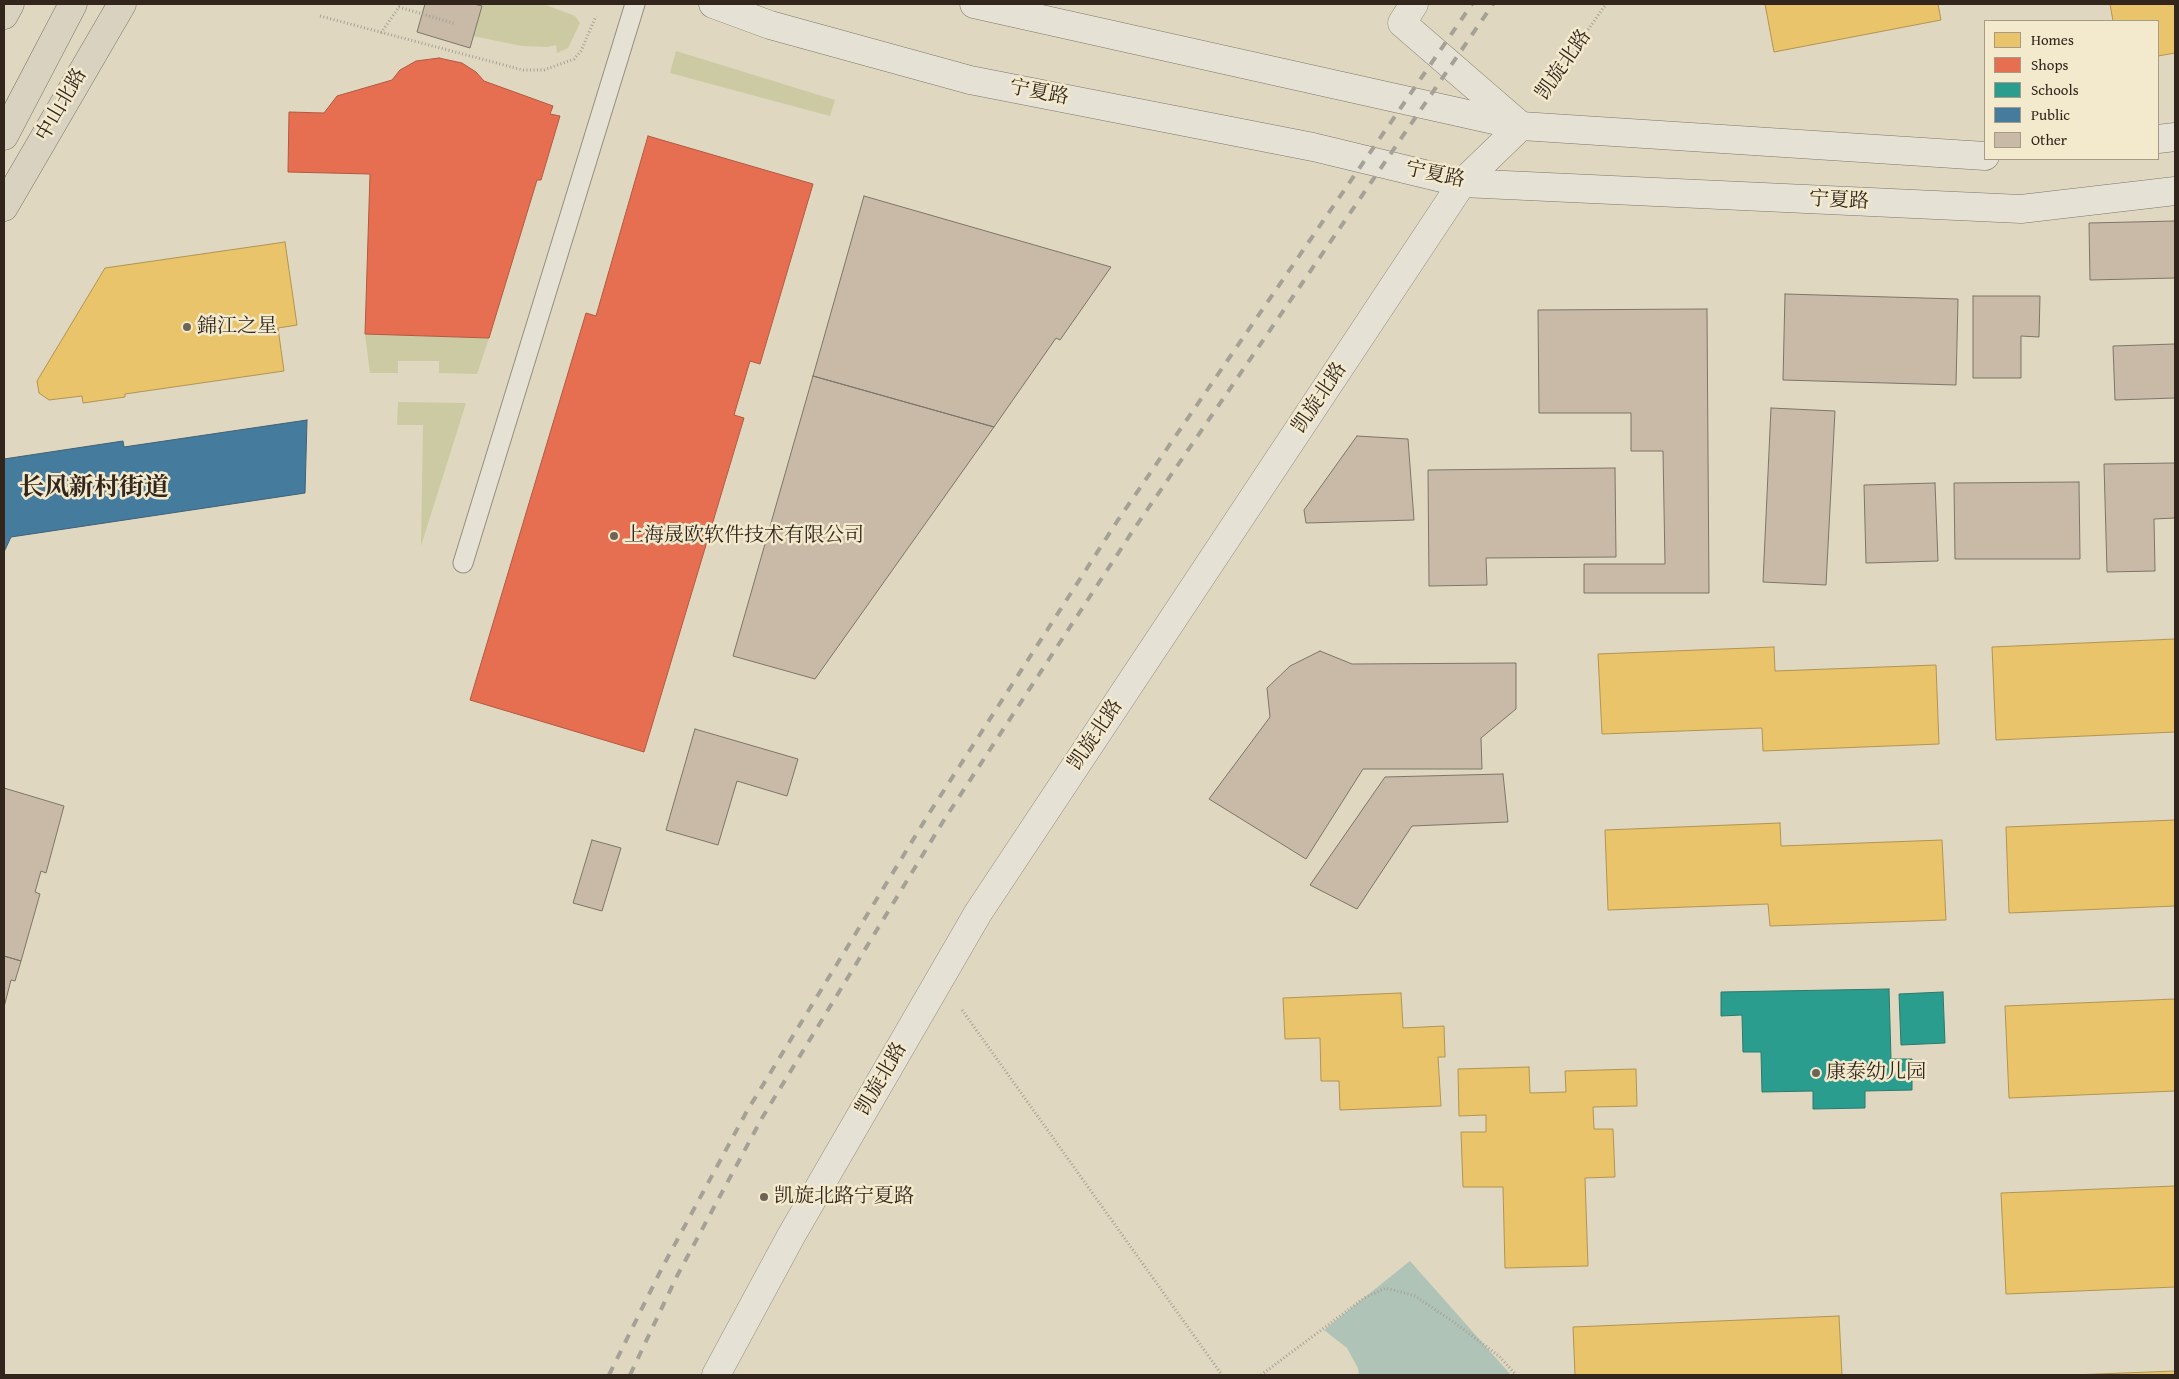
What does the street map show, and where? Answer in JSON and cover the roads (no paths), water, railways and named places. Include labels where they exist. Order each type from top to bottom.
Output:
[{"type":"main road","points":[[4,15],[10,4]]},
{"type":"main road","points":[[4,136],[74,4]]},
{"type":"main road","name":"中山北路","points":[[4,207],[122,4]]},
{"type":"main road","name":"宁夏路","points":[[713,4],[770,25],[970,80],[1312,147],[1462,183],[2021,209],[2175,191]]},
{"type":"main road","points":[[974,4],[1521,126],[1984,156]]},
{"type":"main road","points":[[1414,4],[1402,23],[1521,126]]},
{"type":"main road","name":"凯旋北路","points":[[716,1375],[791,1236],[978,913],[1462,183],[1521,126]]},
{"type":"main road","points":[[2159,139],[2175,137]]},
{"type":"lane","points":[[463,563],[635,4]]},
{"type":"railway","points":[[609,1375],[662,1268],[747,1111],[930,812],[1118,520],[1472,4]]},
{"type":"railway","points":[[630,1375],[677,1276],[762,1118],[944,820],[1132,532],[1493,4]]},
{"type":"place","name":"錦江之星","points":[[187,327]]},
{"type":"place","name":"上海晟欧软件技术有限公司","points":[[614,536]]},
{"type":"place","name":"康泰幼儿园","points":[[1816,1073]]},
{"type":"place","name":"凯旋北路宁夏路","points":[[764,1197]]},
{"type":"district","name":"长风新村街道","points":[[94,489]]}]
